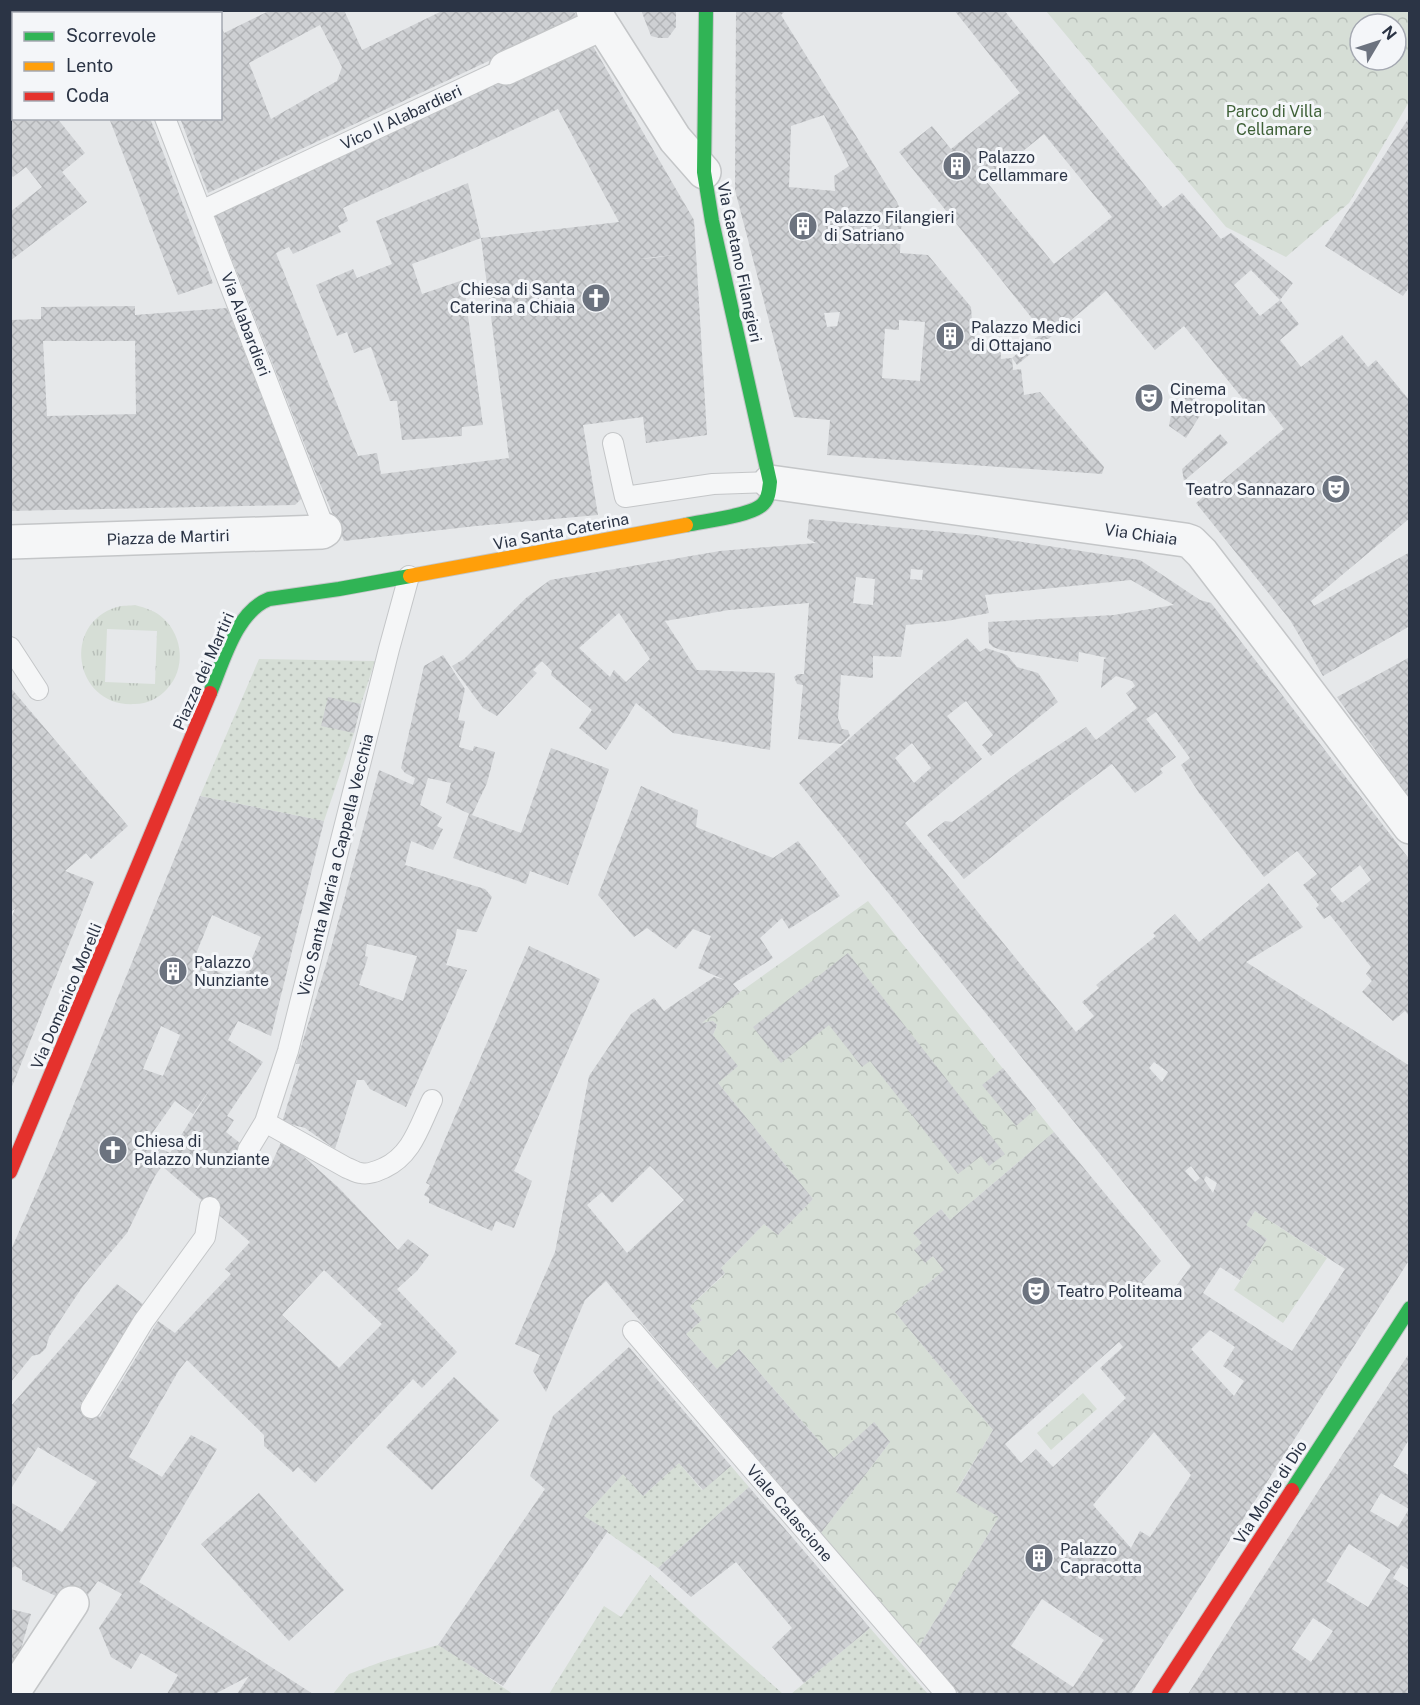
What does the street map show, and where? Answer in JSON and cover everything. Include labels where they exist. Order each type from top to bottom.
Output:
[{"type":"street","name":"Via Gaetano Filangieri","points":[[706,10],[704,172],[712,221],[770,482]]},
{"type":"street","points":[[597,17],[675,139],[704,172]]},
{"type":"street","name":"Vico II Alabardieri","points":[[506,68],[597,17]]},
{"type":"street","name":"Via Santa Caterina","points":[[339,589],[752,511],[758,509],[767,500],[770,482]]},
{"type":"street","name":"Via Chiaia","points":[[770,482],[1191,542],[1278,651],[1410,826]]},
{"type":"street","name":"Piazza de Martiri","points":[[10,542],[322,532],[325,530]]},
{"type":"street","name":"Piazza dei Martiri","points":[[152,833],[244,616],[253,607],[269,599],[339,589]]},
{"type":"street","name":"Via Domenico Morelli","points":[[10,1172],[152,833]]},
{"type":"street","name":"Via Monte di Dio","points":[[1159,1695],[1410,1308]]},
{"type":"street","points":[[12,1695],[72,1603]]},
{"type":"lane","name":"Vico II Alabardieri","points":[[201,211],[506,68]]},
{"type":"lane","name":"Via Alabardieri","points":[[166,120],[325,530]]},
{"type":"lane","points":[[613,443],[625,497],[713,484],[770,482]]},
{"type":"lane","name":"Vico Santa Maria a Cappella Vecchia","points":[[248,1150],[265,1122],[288,1051],[389,649],[410,576]]},
{"type":"lane","points":[[10,647],[38,690]]},
{"type":"lane","points":[[265,1122],[347,1168],[369,1173],[387,1167],[402,1158],[432,1100]]},
{"type":"lane","points":[[91,1408],[143,1322],[205,1237],[210,1207]]},
{"type":"lane","name":"Viale Calascione","points":[[633,1330],[946,1695]]},
{"type":"green space","name":"Parco di Villa Cellamare","points":[[1046,11],[1409,11],[1409,102],[1349,203],[1286,257],[1226,227]]},
{"type":"green space","points":[[135,605],[158,614],[170,626],[178,644],[179,663],[173,681],[167,689],[152,700],[135,704],[115,702],[99,693],[88,680],[82,663],[82,646],[87,630],[99,616],[117,607]],"holes":[[[107,629],[157,631],[155,684],[105,682]]]},
{"type":"green space","points":[[259,659],[375,661],[354,733],[324,821],[200,796]]},
{"type":"green space","points":[[868,901],[1054,1132],[950,1220],[941,1209],[914,1232],[922,1243],[915,1250],[925,1263],[933,1256],[944,1270],[895,1312],[993,1430],[956,1491],[999,1517],[918,1648],[821,1533],[890,1442],[874,1423],[834,1458],[740,1350],[717,1369],[686,1334],[702,1320],[690,1306],[725,1274],[721,1268],[764,1224],[778,1235],[813,1199],[718,1083],[737,1066],[713,1035],[717,1025],[713,1021],[702,1023],[740,992]]},
{"type":"green space","points":[[1255,1211],[1327,1258],[1283,1323],[1234,1290],[1267,1239],[1246,1225]]},
{"type":"green space","points":[[1083,1393],[1097,1409],[1051,1450],[1037,1433]]},
{"type":"green space","points":[[679,1463],[702,1490],[731,1466],[749,1487],[658,1568],[584,1516],[623,1474],[643,1496]]},
{"type":"green space","points":[[650,1575],[783,1694],[549,1694],[604,1606],[621,1617]]},
{"type":"green space","points":[[870,1628],[928,1694],[791,1694]]},
{"type":"green space","points":[[438,1645],[513,1694],[333,1694],[349,1674]]},
{"type":"building","points":[[34,10],[109,10],[110,12],[32,12]]},
{"type":"building","points":[[139,10],[216,10],[216,12],[140,12]]},
{"type":"building","points":[[271,10],[344,10],[362,50],[444,10],[573,10],[578,19],[208,193],[181,120],[222,120],[222,28],[224,33]],"holes":[[[320,25],[342,67],[337,81],[271,119],[249,63]]]},
{"type":"building","points":[[641,10],[676,10],[676,27],[668,38],[651,36]]},
{"type":"building","points":[[736,10],[786,10],[781,15],[897,202],[902,214],[900,253],[928,255],[971,307],[972,321],[976,321],[978,343],[1000,342],[1001,359],[1012,358],[1013,370],[1021,369],[1024,395],[1040,392],[1104,467],[1102,474],[827,455],[830,420],[794,417],[735,190]],"holes":[[[824,115],[849,166],[834,176],[835,191],[789,187],[791,126]],[[840,312],[837,326],[827,327],[824,313]],[[899,320],[925,322],[920,381],[882,378],[885,329],[899,330]]]},
{"type":"building","points":[[954,10],[1004,10],[1163,208],[1182,193],[1221,239],[1231,233],[1293,283],[1280,300],[1299,324],[1280,340],[1301,367],[1342,335],[1368,367],[1376,360],[1410,401],[1410,518],[1311,601],[1314,606],[1410,552],[1410,626],[1323,676],[1290,620],[1196,503],[1284,429],[1261,400],[1251,409],[1184,326],[1155,350],[1106,291],[1017,365],[1012,358],[1043,332],[899,152],[932,126],[951,149],[1020,93]],"holes":[[[1044,134],[1112,217],[1054,264],[986,181]],[[1251,270],[1280,300],[1260,316],[1234,285]]]},
{"type":"building","points":[[12,26],[12,112],[10,113],[10,27]]},
{"type":"building","points":[[590,41],[694,220],[707,435],[646,443],[643,417],[583,425],[598,515],[344,541],[214,214]],"holes":[[[558,109],[619,222],[481,238],[509,458],[381,474],[377,453],[358,456],[276,253],[289,247],[293,254],[341,232],[338,226],[348,221],[343,208]]]},
{"type":"building","points":[[12,112],[12,120],[59,120],[85,153],[62,172],[87,202],[10,261],[10,212],[42,187],[26,167],[13,177],[10,174],[10,114]]},
{"type":"building","points":[[1410,116],[1410,286],[1403,296],[1325,246]]},
{"type":"building","points":[[110,120],[151,120],[213,283],[178,295]]},
{"type":"building","points":[[468,183],[481,238],[412,264],[422,294],[463,280],[483,425],[462,427],[462,436],[402,440],[397,401],[390,401],[371,347],[354,353],[347,332],[337,336],[316,285],[353,269],[357,278],[392,264],[376,221]]},
{"type":"building","points":[[135,306],[135,315],[227,308],[302,498],[295,505],[10,511],[10,320],[41,319],[41,307]],"holes":[[[43,341],[135,341],[136,414],[47,416]]]},
{"type":"building","points":[[1191,393],[1204,409],[1186,438],[1169,426],[1172,409]]},
{"type":"building","points":[[1220,434],[1228,443],[1184,481],[1182,469]]},
{"type":"building","points":[[809,519],[976,535],[1140,560],[1200,600],[1211,603],[1410,860],[1410,1017],[1405,1011],[1393,1021],[1362,992],[1372,981],[1366,974],[1371,967],[1330,915],[1324,919],[1316,908],[1319,905],[1303,885],[1317,874],[1297,851],[1264,877],[1199,793],[1181,765],[1190,758],[1156,712],[1146,719],[1176,757],[1160,769],[1163,773],[1135,793],[1112,764],[964,879],[927,835],[945,821],[952,822],[1021,770],[1086,727],[1096,740],[1137,708],[1126,693],[1135,686],[1132,681],[1116,676],[1101,688],[1104,659],[1108,658],[1079,652],[1078,662],[1001,650],[989,643],[988,622],[1114,615],[1174,605],[1131,580],[985,595],[989,613],[947,621],[906,625],[901,657],[873,656],[873,678],[841,675],[838,718],[842,729],[848,730],[850,736],[841,744],[798,739],[803,685],[797,684],[794,677],[804,674],[809,603],[729,610],[665,621],[697,670],[775,673],[770,750],[673,733],[636,703],[606,750],[579,728],[592,710],[551,675],[552,671],[542,661],[533,670],[537,673],[497,716],[483,708],[452,666],[464,659],[526,598],[550,580],[720,551],[816,543],[807,538]],"holes":[[[911,569],[923,570],[922,580],[910,579]],[[856,577],[875,579],[873,605],[853,603]],[[619,613],[650,659],[626,682],[614,670],[610,677],[579,648]],[[1360,865],[1371,880],[1342,903],[1330,889]]]},
{"type":"building","points":[[967,638],[980,652],[986,648],[1007,655],[1017,667],[1038,673],[1058,702],[991,756],[982,745],[993,735],[966,701],[947,716],[982,759],[905,823],[1076,1032],[1094,1016],[1082,1002],[1099,988],[1096,985],[1156,936],[1153,933],[1175,914],[1199,942],[1269,883],[1303,927],[1246,962],[1410,1066],[1410,1259],[1131,1694],[960,1694],[918,1648],[999,1517],[956,1492],[993,1430],[895,1312],[944,1270],[933,1256],[925,1263],[914,1250],[922,1243],[913,1233],[941,1209],[950,1220],[1054,1132],[1161,1261],[1142,1282],[1166,1300],[1191,1266],[799,783]],"holes":[[[912,743],[931,768],[914,783],[895,758]],[[1154,1062],[1168,1072],[1162,1082],[1149,1068]],[[1191,1166],[1200,1178],[1195,1182],[1185,1171]],[[1206,1176],[1217,1183],[1213,1193],[1204,1180]],[[1255,1211],[1345,1269],[1292,1351],[1203,1293],[1220,1267],[1240,1280],[1267,1239],[1246,1225]],[[1210,1330],[1235,1347],[1223,1366],[1244,1381],[1234,1396],[1191,1349]],[[1119,1342],[1123,1347],[1100,1368],[1126,1398],[1053,1467],[1036,1449],[1021,1463],[1005,1444]],[[1154,1432],[1191,1475],[1150,1537],[1140,1531],[1131,1548],[1093,1505]],[[1042,1599],[1104,1640],[1073,1687],[1011,1646]]]},
{"type":"building","points":[[443,655],[465,689],[458,720],[465,721],[459,747],[473,751],[474,746],[495,752],[487,783],[472,815],[446,803],[451,783],[428,778],[420,805],[442,817],[437,826],[443,829],[433,850],[411,841],[405,865],[485,889],[492,897],[477,932],[457,929],[446,965],[467,970],[406,1107],[370,1089],[364,1080],[357,1080],[335,1149],[305,1128],[282,1122],[300,1064],[296,1064],[331,948],[379,770],[413,785],[415,778],[401,768],[424,666]],"holes":[[[367,944],[417,956],[403,1001],[359,985],[368,957],[365,956]]]},
{"type":"building","points":[[1410,657],[1410,798],[1337,697]]},
{"type":"building","points":[[10,687],[128,826],[91,859],[86,853],[65,871],[94,882],[11,1089],[10,921],[15,909],[10,912]]},
{"type":"building","points":[[328,697],[361,704],[354,733],[321,726]]},
{"type":"building","points":[[551,748],[609,769],[568,885],[530,871],[526,884],[453,858],[469,814],[521,833]]},
{"type":"building","points":[[641,786],[698,810],[696,827],[773,858],[798,841],[840,896],[789,929],[782,918],[760,938],[773,958],[733,984],[740,992],[702,1023],[713,1021],[717,1025],[713,1035],[738,1066],[718,1083],[813,1199],[778,1235],[764,1224],[721,1268],[725,1273],[690,1306],[702,1320],[686,1334],[717,1369],[739,1349],[834,1458],[874,1422],[890,1442],[821,1533],[606,1281],[585,1300],[546,1392],[533,1371],[540,1355],[515,1344],[555,1252],[589,1076],[631,1014],[654,998],[664,1011],[714,977],[725,980],[698,968],[711,936],[693,929],[676,949],[647,928],[634,937],[598,895]],"holes":[[[650,1166],[684,1200],[627,1253],[587,1205],[602,1192],[612,1203]]]},
{"type":"building","points":[[200,796],[324,821],[271,1036],[238,1021],[228,1040],[263,1062],[227,1116],[234,1120],[226,1132],[270,1167],[283,1138],[339,1188],[398,1250],[408,1239],[429,1255],[417,1271],[397,1289],[457,1352],[422,1388],[413,1379],[315,1483],[298,1467],[293,1472],[264,1446],[264,1435],[187,1360],[129,1457],[162,1477],[191,1435],[217,1449],[139,1582],[313,1694],[237,1694],[249,1676],[215,1694],[167,1694],[178,1675],[141,1653],[131,1669],[111,1657],[99,1628],[122,1594],[98,1581],[79,1607],[22,1580],[22,1570],[15,1566],[10,1569],[10,1502],[62,1532],[97,1482],[38,1447],[10,1490],[10,1407],[117,1284],[143,1304],[80,1405],[100,1417],[158,1321],[175,1333],[231,1274],[225,1269],[250,1242],[162,1166],[127,1233],[83,1286],[49,1337],[46,1348],[40,1354],[32,1356],[10,1383],[10,1252],[56,1148]],"holes":[[[212,915],[261,937],[242,982],[193,961]],[[161,1026],[180,1035],[163,1076],[143,1069]],[[212,1086],[170,1153],[146,1142],[175,1101],[193,1114]],[[324,1270],[382,1324],[339,1368],[282,1315]]]},
{"type":"building","points":[[529,946],[600,979],[514,1171],[532,1181],[514,1228],[496,1221],[492,1231],[429,1203],[429,1198],[424,1195],[430,1185],[426,1183]]},
{"type":"building","points":[[848,953],[1005,1154],[989,1166],[981,1156],[958,1174],[870,1061],[862,1067],[829,1025],[781,1063],[753,1027]]},
{"type":"building","points":[[1003,1068],[1036,1109],[1016,1126],[982,1085]]},
{"type":"building","points":[[629,1347],[731,1466],[703,1490],[679,1463],[643,1496],[623,1474],[584,1516],[608,1531],[503,1686],[438,1645],[545,1489],[530,1476],[553,1416]]},
{"type":"building","points":[[1410,1352],[1410,1438],[1393,1466],[1410,1476],[1410,1570],[1401,1565],[1393,1578],[1410,1589],[1410,1694],[1188,1694]],"holes":[[[1381,1493],[1409,1509],[1398,1527],[1370,1511]],[[1349,1544],[1391,1570],[1368,1607],[1326,1581]],[[1313,1618],[1333,1631],[1311,1662],[1292,1649]]]},
{"type":"building","points":[[454,1377],[499,1420],[432,1490],[386,1447]]},
{"type":"building","points":[[749,1487],[870,1628],[804,1683],[772,1647],[792,1628],[736,1562],[691,1597],[658,1568]]},
{"type":"building","points":[[259,1493],[344,1590],[289,1641],[201,1544]]},
{"type":"building","points":[[10,1609],[31,1614],[18,1659],[10,1673]]},
{"type":"traffic: fast","points":[[686,525],[738,515],[757,508],[766,499],[770,482],[712,221],[704,172],[706,10]]},
{"type":"traffic: fast","points":[[210,693],[239,626],[248,615],[269,599],[410,576]]},
{"type":"traffic: fast","points":[[1292,1490],[1410,1308]]},
{"type":"traffic: slow","points":[[410,576],[686,525]]},
{"type":"traffic: jam","points":[[10,1172],[210,693]]},
{"type":"traffic: jam","points":[[1159,1694],[1292,1490]]},
{"type":"place","name":"Palazzo Cellammare","points":[[957,166]]},
{"type":"place","name":"Palazzo Filangieri di Satriano","points":[[803,226]]},
{"type":"place","name":"Chiesa di Santa Caterina a Chiaia","points":[[596,298]]},
{"type":"place","name":"Palazzo Medici di Ottajano","points":[[950,336]]},
{"type":"place","name":"Cinema Metropolitan","points":[[1149,398]]},
{"type":"place","name":"Teatro Sannazaro","points":[[1336,489]]},
{"type":"place","name":"Palazzo Nunziante","points":[[173,971]]},
{"type":"place","name":"Chiesa di Palazzo Nunziante","points":[[113,1150]]},
{"type":"place","name":"Teatro Politeama","points":[[1036,1291]]},
{"type":"place","name":"Palazzo Capracotta","points":[[1039,1558]]}]
